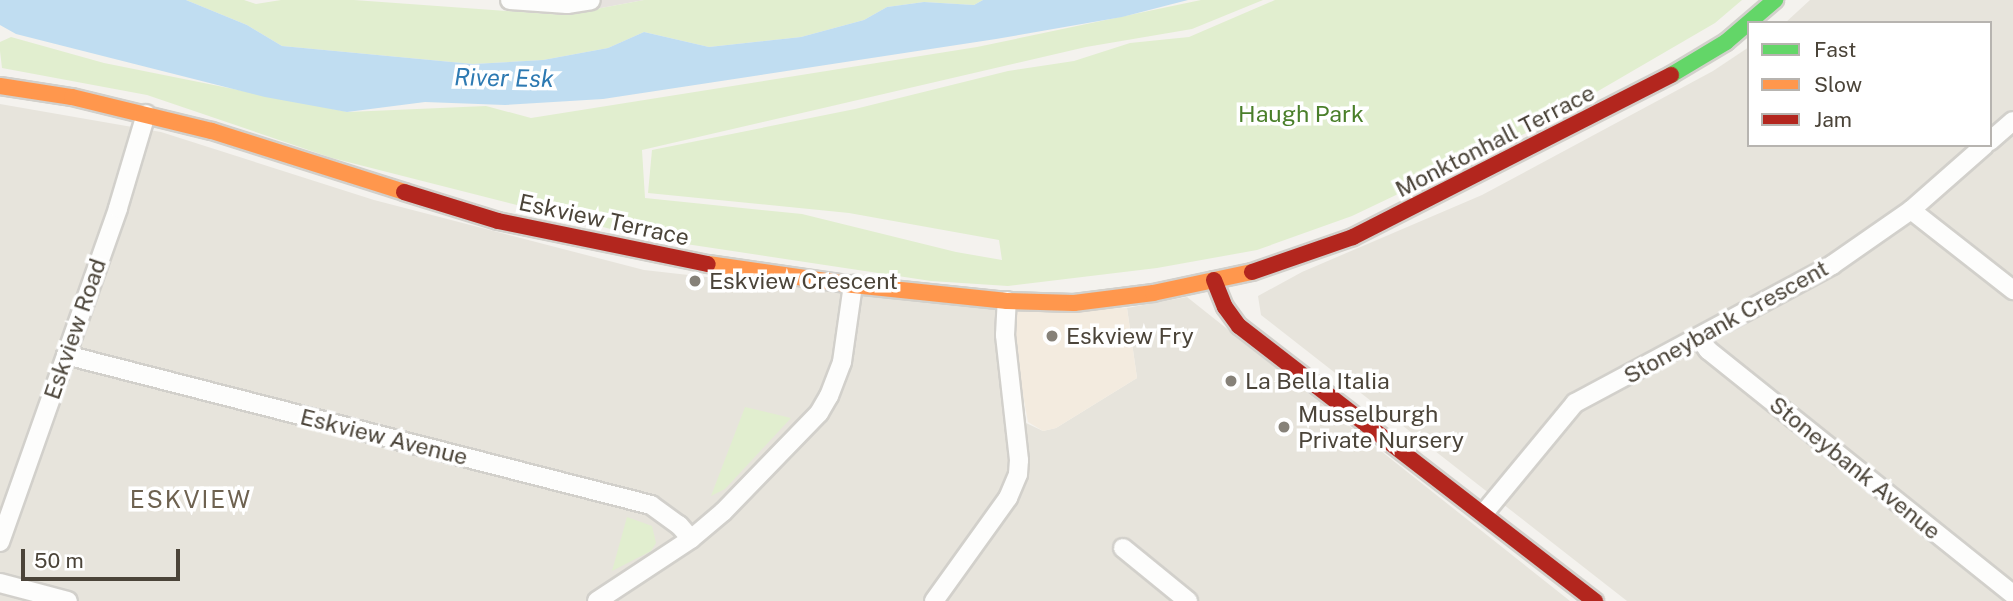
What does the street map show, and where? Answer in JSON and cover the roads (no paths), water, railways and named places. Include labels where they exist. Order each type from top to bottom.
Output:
[{"type":"main road","name":"Monktonhall Terrace","points":[[1750,21],[1775,0]]},
{"type":"main road","name":"Monktonhall Terrace","points":[[1214,280],[1265,269],[1353,237],[1643,92],[1726,42],[1747,24]]},
{"type":"main road","name":"Eskview Terrace","points":[[0,86],[72,97],[146,114],[212,131],[498,221],[667,257],[853,285],[1007,301],[1074,303],[1115,299],[1214,280]]},
{"type":"main road","points":[[1214,280],[1225,307],[1239,326],[1595,601]]},
{"type":"street","points":[[510,0],[567,4],[591,0]]},
{"type":"street","name":"Eskview Road","points":[[0,542],[118,208],[146,114]]},
{"type":"street","points":[[1992,139],[2013,121]]},
{"type":"street","name":"Stoneybank Crescent","points":[[1484,513],[1575,404],[1700,339],[1832,265],[1911,210],[1983,147]]},
{"type":"street","points":[[1911,210],[2013,290]]},
{"type":"street","points":[[597,601],[691,539],[723,512],[819,413],[829,396],[842,362],[853,285]]},
{"type":"street","points":[[934,601],[1008,498],[1018,474],[1019,460],[1005,335],[1007,301]]},
{"type":"street","name":"Stoneybank Avenue","points":[[1700,339],[1708,351],[2013,594]]},
{"type":"street","name":"Eskview Avenue","points":[[66,355],[651,505],[679,525],[691,539]]},
{"type":"street","points":[[1123,548],[1188,601]]},
{"type":"street","points":[[0,583],[68,601]]},
{"type":"water","name":"River Esk","points":[[0,0],[186,0],[247,25],[282,46],[473,64],[543,60],[608,48],[644,32],[709,47],[801,37],[864,20],[887,7],[924,2],[974,5],[983,0],[1188,0],[1122,17],[996,39],[603,99],[505,105],[425,102],[347,112],[265,97],[16,34],[0,25]]},
{"type":"place","name":"Eskview Crescent","points":[[695,281]]},
{"type":"place","name":"Eskview Fry","points":[[1052,336]]},
{"type":"place","name":"La Bella Italia","points":[[1231,381]]},
{"type":"place","name":"Musselburgh Private Nursery","points":[[1284,427]]},
{"type":"district","name":"ESKVIEW","points":[[191,500]]},
{"type":"park label","name":"Haugh Park","points":[[1301,114]]}]
